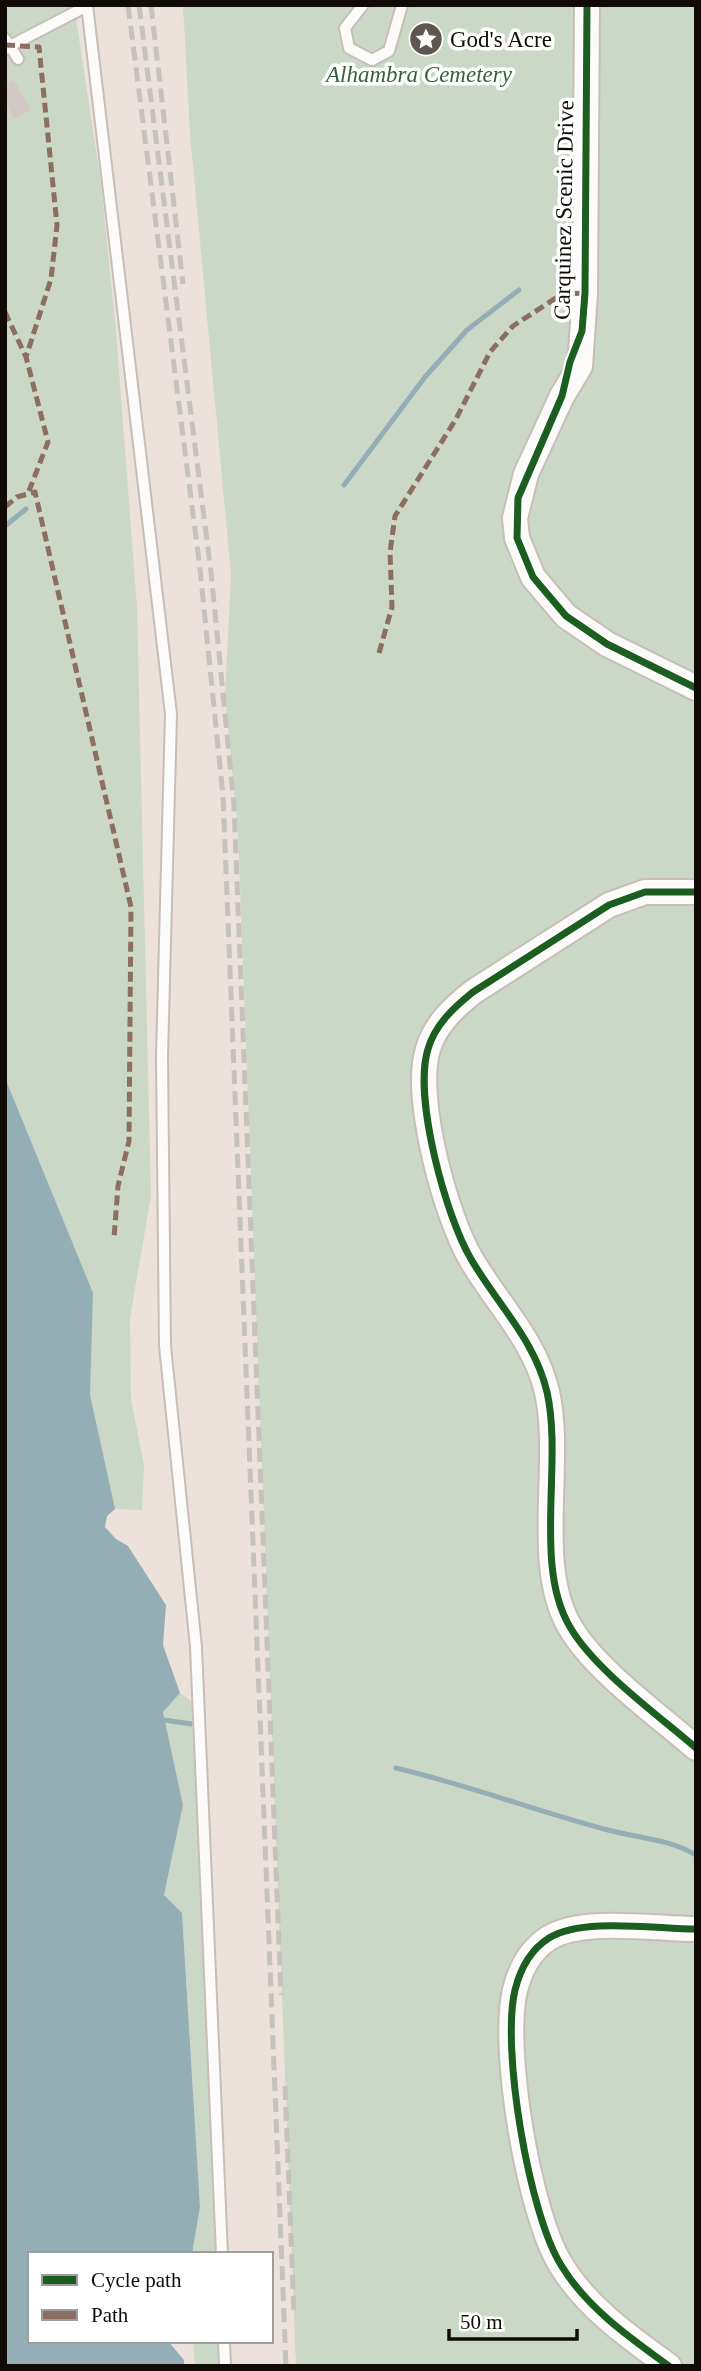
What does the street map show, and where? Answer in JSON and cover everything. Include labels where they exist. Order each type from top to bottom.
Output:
[{"type":"street","name":"Carquinez Scenic Drive","points":[[587,5],[585,293],[582,331],[570,362],[562,396],[518,498],[515,518],[522,557],[548,597],[588,632],[696,688]]},
{"type":"street","points":[[696,892],[665,890],[628,896],[588,918],[473,992],[457,1005],[436,1031],[424,1063],[424,1082],[429,1127],[460,1237],[482,1276],[528,1342],[544,1379],[552,1437],[554,1575],[562,1611],[590,1652],[696,1748]]},
{"type":"street","points":[[670,2366],[588,2300],[550,2246],[533,2198],[526,2158],[513,2059],[512,2010],[515,1991],[526,1960],[554,1935],[584,1928],[696,1929]]},
{"type":"lane","points":[[363,5],[345,28],[349,48],[372,60],[389,51],[402,5]]},
{"type":"lane","points":[[18,59],[7,45],[87,6],[113,203],[171,714],[162,1056],[165,1346],[197,1660],[222,2252]]},
{"type":"lane","points":[[224,2343],[225,2366]]},
{"type":"green space","points":[[5,5],[74,5],[101,183],[116,331],[137,607],[151,1196],[130,1318],[131,1399],[144,1466],[142,1510],[115,1509],[46,1384],[5,1433]]},
{"type":"green space","name":"Alhambra Cemetery","points":[[183,5],[696,5],[696,2366],[296,2366],[238,832],[225,695],[231,575],[190,134]]},
{"type":"green space","points":[[180,1693],[199,1706],[222,2252],[192,2252],[200,2207],[182,1913],[164,1895],[183,1805],[163,1712]]},
{"type":"green space","points":[[193,2343],[224,2343],[225,2366],[195,2366]]},
{"type":"water","points":[[5,1078],[93,1293],[90,1395],[115,1509],[107,1516],[105,1527],[116,1539],[128,1546],[166,1605],[163,1645],[180,1693],[163,1712],[183,1805],[164,1895],[182,1913],[200,2207],[192,2252],[28,2252],[28,2343],[170,2343],[184,2360],[184,2366],[5,2366]]},
{"type":"building","points":[[14,80],[31,110],[14,119],[5,102],[5,85]]},
{"type":"waterway","points":[[344,485],[425,377],[467,330],[519,290]]},
{"type":"waterway","points":[[5,526],[26,509]]},
{"type":"waterway","points":[[164,1720],[191,1724]]},
{"type":"waterway","points":[[396,1768],[608,1830],[664,1842],[696,1855]]},
{"type":"railway","points":[[128,5],[200,569],[223,796],[286,2366]]},
{"type":"railway","points":[[139,5],[211,572],[234,805],[281,1995]]},
{"type":"railway","points":[[151,5],[183,284]]},
{"type":"railway","points":[[285,2086],[294,2313]]},
{"type":"marked path","points":[[5,45],[39,47],[57,225],[51,279],[26,357],[48,442],[29,491]]},
{"type":"marked path","points":[[379,653],[392,607],[390,552],[395,516],[456,419],[490,352],[513,326],[562,294],[585,293]]},
{"type":"marked path","points":[[5,312],[26,357]]},
{"type":"marked path","points":[[5,507],[17,497],[35,492],[131,907],[129,1141],[118,1186],[114,1238]]},
{"type":"cycle path","points":[[587,5],[585,293],[582,331],[570,362],[562,396],[518,498],[517,538],[533,577],[566,616],[607,644],[696,688]]},
{"type":"cycle path","points":[[696,892],[645,892],[609,905],[473,992],[452,1011],[435,1032],[428,1049],[425,1070],[428,1125],[434,1156],[461,1240],[481,1276],[525,1339],[547,1392],[552,1450],[551,1544],[553,1574],[559,1602],[570,1627],[594,1659],[696,1748]]},
{"type":"cycle path","points":[[669,2366],[624,2333],[583,2295],[561,2265],[549,2241],[538,2209],[521,2130],[515,2089],[512,2017],[515,1990],[523,1968],[536,1948],[549,1938],[563,1932],[599,1926],[696,1929]]},
{"type":"place","name":"God's Acre","points":[[426,39]]}]
